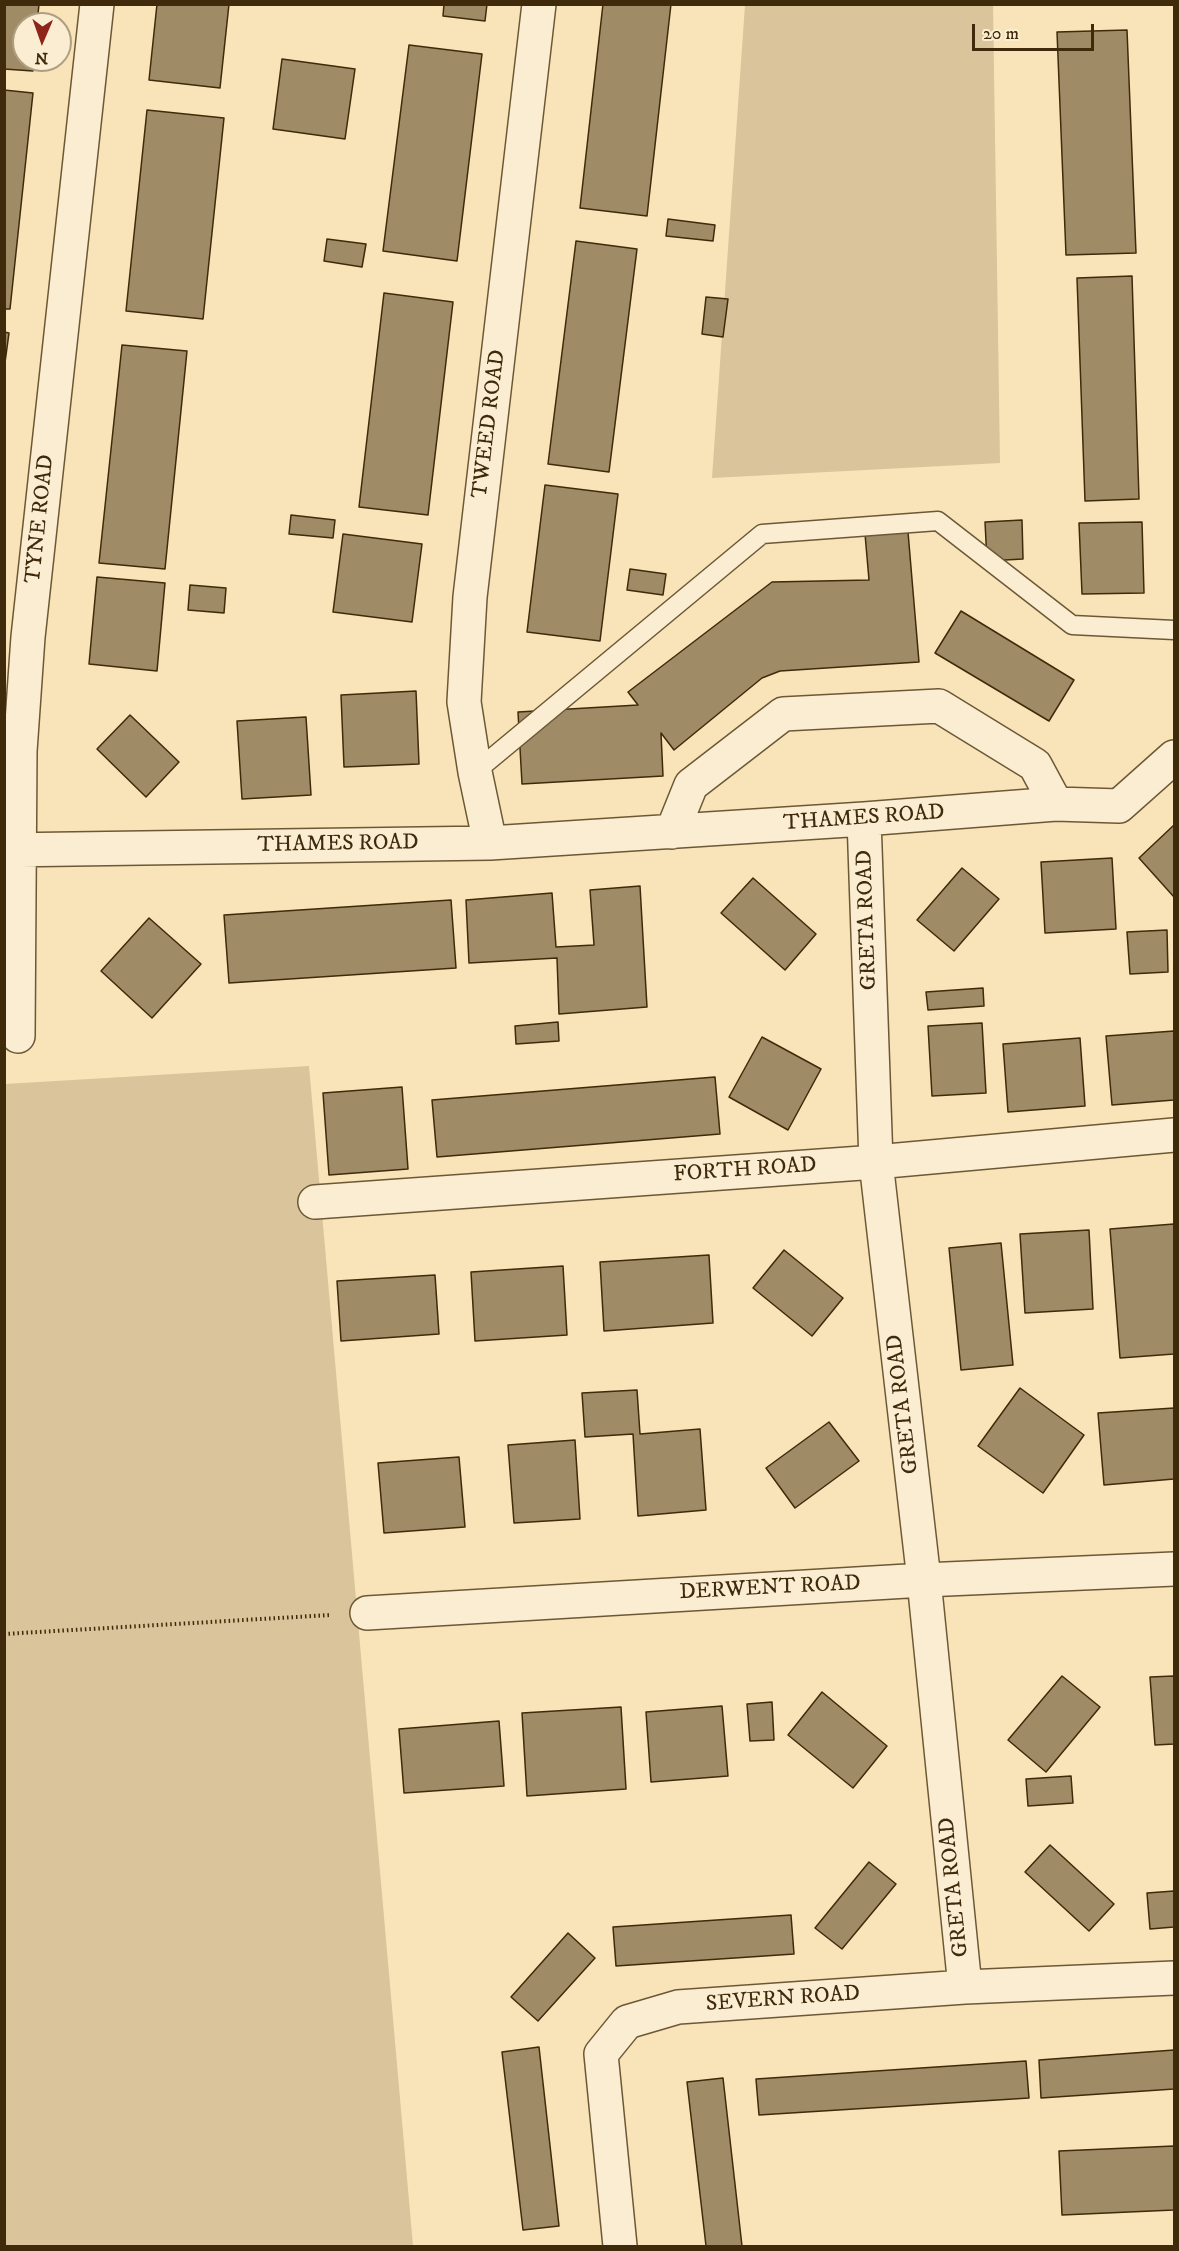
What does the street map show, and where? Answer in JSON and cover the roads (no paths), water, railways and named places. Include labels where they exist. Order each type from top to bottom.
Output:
[{"type":"street","name":"TYNE ROAD","points":[[18,1036],[12,850],[28,637],[97,4]]},
{"type":"street","name":"TWEED ROAD","points":[[490,843],[475,772],[464,702],[470,597],[539,4]]},
{"type":"street","points":[[672,832],[691,785],[783,714],[939,706],[1035,765],[1056,804]]},
{"type":"street","name":"THAMES ROAD","points":[[12,850],[490,843],[1056,804],[1119,806],[1174,757]]},
{"type":"street","name":"GRETA ROAD","points":[[864,819],[876,1162],[924,1580],[965,1988]]},
{"type":"street","name":"FORTH ROAD","points":[[315,1202],[876,1162],[1174,1135]]},
{"type":"street","name":"DERWENT ROAD","points":[[366,1613],[924,1580],[1174,1569]]},
{"type":"street","name":"SEVERN ROAD","points":[[620,2247],[601,2054],[627,2022],[678,2007],[965,1988],[1174,1978]]},
{"type":"lane","points":[[475,772],[762,534],[938,521],[1072,624],[1174,630]]}]
